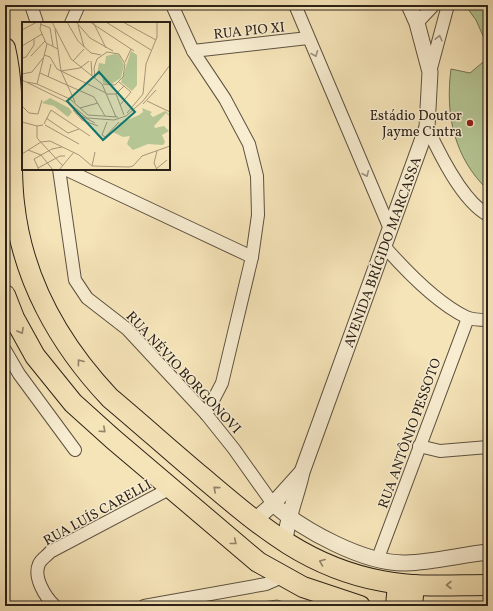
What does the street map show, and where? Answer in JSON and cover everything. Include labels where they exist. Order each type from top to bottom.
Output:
[{"type":"main road","points":[[5,48],[11,73],[14,203],[25,257],[42,303],[66,343],[93,380],[110,398],[254,521],[285,543],[317,560],[340,569],[382,581],[406,584],[488,585]]},
{"type":"main road","points":[[5,295],[14,318],[35,356],[73,403],[248,553],[282,577],[310,590],[360,606]]},
{"type":"main road","points":[[73,403],[82,390],[88,388],[96,390],[110,398]]},
{"type":"main road","points":[[396,606],[406,584]]},
{"type":"main road","points":[[406,584],[412,606]]},
{"type":"street","points":[[32,5],[37,22]]},
{"type":"street","points":[[72,22],[79,5]]},
{"type":"street","points":[[172,5],[193,51],[225,99],[249,144],[257,176],[258,215],[252,257],[222,383],[206,414]]},
{"type":"street","points":[[295,5],[390,229]]},
{"type":"street","name":"AVENIDA BRÍGIDO MARCASSA","points":[[285,543],[286,530],[302,472],[428,127],[430,72],[417,23],[409,5]]},
{"type":"street","points":[[417,23],[434,5]]},
{"type":"street","points":[[430,72],[448,5]]},
{"type":"street","name":"RUA PIO XI","points":[[193,51],[308,38]]},
{"type":"street","points":[[428,127],[440,157],[462,190],[488,215]]},
{"type":"street","name":"RUA NÉVIO BORGONOVI","points":[[59,170],[74,280],[87,298],[127,329],[206,414],[234,449],[273,504]]},
{"type":"street","points":[[67,170],[252,257]]},
{"type":"street","points":[[384,246],[418,282],[468,318],[488,320]]},
{"type":"street","name":"RUA ANTÔNIO PESSOTO","points":[[378,558],[468,318]]},
{"type":"street","points":[[5,350],[19,374],[75,450]]},
{"type":"street","points":[[419,446],[440,451],[488,447]]},
{"type":"street","name":"AVENIDA BRÍGIDO MARCASSA","points":[[254,521],[273,504],[302,472]]},
{"type":"street","name":"RUA LUÍS CARELLI","points":[[56,606],[49,600],[40,585],[37,571],[40,562],[50,552],[171,488]]},
{"type":"street","points":[[273,504],[290,518],[307,529],[350,550],[378,558],[405,563],[488,552]]},
{"type":"street","points":[[144,606],[266,584],[282,577]]},
{"type":"green space","points":[[465,5],[488,5],[488,47],[476,20]]},
{"type":"green space","name":"Estádio Doutor Jayme Cintra","points":[[488,58],[488,190],[467,164],[454,134],[449,102],[449,86],[451,69],[470,73]]},
{"type":"green space","points":[[277,600],[297,606],[234,606]]},
{"type":"place","name":"Estádio Doutor Jayme Cintra","points":[[470,123]]}]
